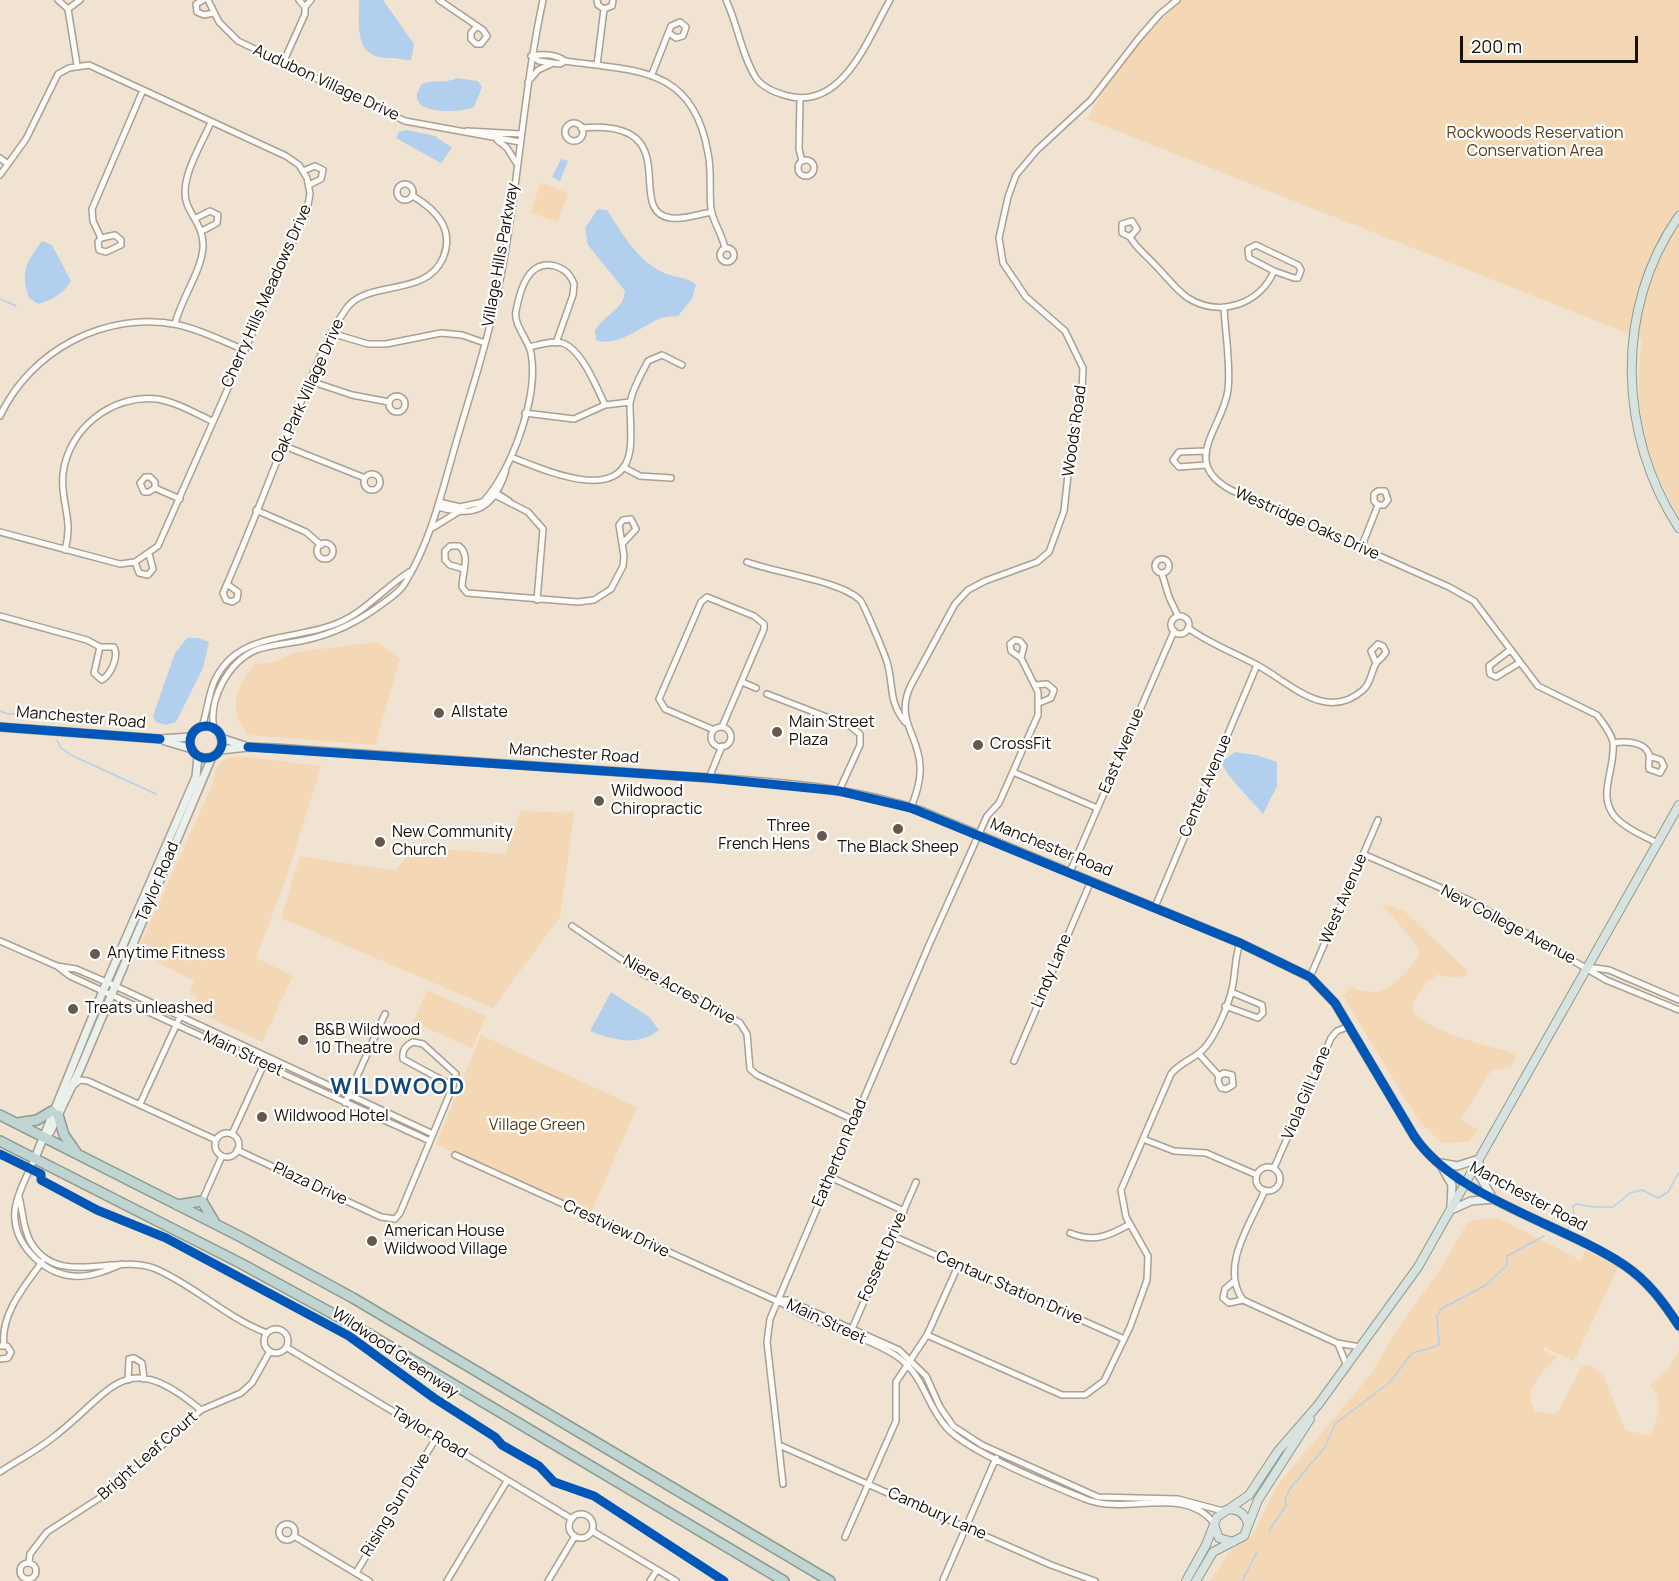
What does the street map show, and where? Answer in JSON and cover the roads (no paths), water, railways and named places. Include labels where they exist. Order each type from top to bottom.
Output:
[{"type":"highway","points":[[16,1124],[37,1120],[55,1113],[64,1135],[77,1154]]},
{"type":"highway","points":[[0,1115],[216,1225],[409,1330],[830,1581]]},
{"type":"highway","points":[[0,1141],[242,1264],[376,1338],[784,1581]]},
{"type":"highway","points":[[177,1205],[202,1201],[216,1225]]},
{"type":"main road","points":[[1679,216],[1660,248],[1648,280],[1635,335],[1631,371],[1633,408],[1644,459],[1663,503],[1679,528]]},
{"type":"main road","points":[[1186,1581],[1214,1524],[1224,1510],[1249,1495],[1278,1451],[1318,1405],[1418,1267],[1679,805]]},
{"type":"main road","points":[[1196,1581],[1213,1552],[1244,1536],[1264,1489],[1291,1452],[1318,1405]]},
{"type":"main road","points":[[1224,1510],[1240,1511],[1246,1517],[1248,1525]]},
{"type":"main road","points":[[1214,1524],[1221,1539],[1235,1542]]},
{"type":"street","points":[[0,175],[26,139],[52,82],[63,70],[77,65],[68,9],[58,0]]},
{"type":"street","points":[[68,9],[80,0]]},
{"type":"street","points":[[203,0],[196,4],[197,12],[201,15],[213,12]]},
{"type":"street","name":"Audubon Village Drive","points":[[208,0],[213,12],[231,37],[405,121],[520,142]]},
{"type":"street","points":[[283,63],[306,14],[305,7],[299,0]]},
{"type":"street","points":[[305,7],[311,0]]},
{"type":"street","points":[[439,0],[476,27]]},
{"type":"street","name":"Village Hills Parkway","points":[[202,727],[213,684],[233,655],[250,644],[330,634],[356,622],[397,592],[405,583],[432,528],[485,343],[501,276],[531,56],[543,0]]},
{"type":"street","points":[[597,0],[598,5],[604,9]]},
{"type":"street","points":[[604,9],[612,6],[613,0]]},
{"type":"street","points":[[726,0],[745,55],[760,82],[780,93],[800,98],[822,94],[842,79],[890,0]]},
{"type":"street","name":"Woods Road","points":[[911,808],[920,780],[920,765],[906,723],[905,698],[955,604],[968,590],[985,581],[1037,562],[1049,552],[1068,492],[1072,438],[1082,390],[1083,368],[1065,331],[1026,297],[1003,263],[999,238],[1008,197],[1016,175],[1037,150],[1091,100],[1139,38],[1177,0]]},
{"type":"street","points":[[597,65],[604,9]]},
{"type":"street","points":[[652,74],[670,31]]},
{"type":"street","points":[[531,56],[541,54],[562,58],[565,61]]},
{"type":"street","points":[[531,56],[539,61],[556,63]]},
{"type":"street","points":[[527,83],[538,70],[565,61],[652,74],[678,90],[698,119],[708,153],[712,212],[725,248]]},
{"type":"street","name":"Cherry Hills Meadows Drive","points":[[77,65],[89,65],[286,156],[303,171],[309,185],[307,210],[243,350],[162,541],[149,554],[135,562]]},
{"type":"street","points":[[101,238],[93,221],[93,203],[142,90]]},
{"type":"street","points":[[800,98],[799,149],[802,161]]},
{"type":"street","points":[[175,324],[181,300],[203,253],[202,231],[186,197],[186,185],[211,122]]},
{"type":"street","points":[[581,128],[620,130],[639,139],[647,157],[651,203],[658,213],[673,219],[712,212]]},
{"type":"street","name":"Audubon Village Drive","points":[[465,131],[521,134]]},
{"type":"street","points":[[496,139],[507,148],[517,164]]},
{"type":"street","points":[[0,158],[8,164]]},
{"type":"street","points":[[303,171],[315,166],[323,170],[321,179],[309,185]]},
{"type":"street","name":"Oak Park Village Drive","points":[[227,584],[282,445],[331,333],[354,301],[422,280],[439,267],[445,252],[444,226],[433,209],[413,196]]},
{"type":"street","points":[[196,219],[210,212],[218,215],[217,223],[202,231]]},
{"type":"street","points":[[1130,237],[1186,296],[1201,304],[1224,307],[1249,300],[1265,286],[1274,271]]},
{"type":"street","points":[[1257,245],[1298,265],[1301,270],[1294,278],[1274,271],[1249,258],[1248,249],[1257,245]]},
{"type":"street","points":[[432,528],[458,512],[481,508],[493,493],[511,457],[525,413],[532,372],[530,347],[515,315],[528,276],[540,265],[551,265],[564,270],[574,284],[573,295],[556,343]]},
{"type":"street","points":[[1206,451],[1179,452],[1173,460],[1179,467],[1206,465],[1206,451],[1228,390],[1224,307]]},
{"type":"street","points":[[0,416],[32,370],[71,341],[99,329],[150,322],[175,324],[199,331],[243,350]]},
{"type":"street","points":[[331,333],[368,344],[387,344],[441,333],[462,335],[485,343]]},
{"type":"street","points":[[530,347],[562,343],[577,354],[605,405]]},
{"type":"street","points":[[511,457],[578,480],[604,479],[623,467],[630,452],[630,402],[650,358],[662,356],[682,365]]},
{"type":"street","points":[[310,381],[389,402]]},
{"type":"street","points":[[66,550],[70,522],[63,472],[75,440],[96,416],[125,402],[154,399],[174,404],[213,421]]},
{"type":"street","points":[[525,413],[574,419],[605,405],[630,402]]},
{"type":"street","points":[[282,445],[365,478]]},
{"type":"street","name":"Westridge Oaks Drive","points":[[1206,465],[1216,479],[1231,490],[1467,595],[1480,608],[1538,686],[1597,715],[1613,743]]},
{"type":"street","points":[[623,467],[640,476],[671,478]]},
{"type":"street","points":[[155,488],[180,499]]},
{"type":"street","points":[[439,504],[469,507],[483,502],[493,493]]},
{"type":"street","points":[[493,493],[534,516],[543,529],[537,600]]},
{"type":"street","points":[[439,504],[458,512]]},
{"type":"street","points":[[1361,548],[1378,505]]},
{"type":"street","points":[[256,510],[306,532],[321,545]]},
{"type":"street","points":[[0,532],[113,563],[135,562],[139,573],[148,575],[153,569],[149,554]]},
{"type":"street","points":[[464,569],[447,563],[444,555],[447,548],[455,545],[465,550],[464,569],[462,587],[467,593],[587,602],[606,593],[616,582],[623,566],[623,543]]},
{"type":"street","points":[[747,562],[844,589],[861,600],[887,663],[893,706],[906,723]]},
{"type":"street","points":[[1162,573],[1169,597],[1179,616],[1188,620],[1188,628]]},
{"type":"street","points":[[707,597],[754,616],[764,624],[764,629],[722,727],[714,729],[665,709],[659,699],[701,602],[707,597]]},
{"type":"street","points":[[0,616],[87,640],[100,647],[111,646],[116,654],[108,676],[102,680],[96,677],[94,671],[100,647]]},
{"type":"street","name":"East Avenue","points":[[1070,872],[1174,631],[1172,624],[1179,616]]},
{"type":"street","points":[[1174,631],[1182,633],[1188,628]]},
{"type":"street","points":[[1188,628],[1212,644],[1257,665],[1310,698],[1334,703],[1348,699],[1363,690],[1371,681],[1376,663]]},
{"type":"street","name":"Village Hills Parkway","points":[[214,729],[214,707],[226,677],[246,656],[270,642]]},
{"type":"street","points":[[1510,650],[1489,666],[1490,674],[1496,677],[1519,663]]},
{"type":"street","points":[[1021,658],[1035,685],[1040,703]]},
{"type":"street","name":"Center Avenue","points":[[1155,907],[1257,665]]},
{"type":"street","points":[[742,681],[756,688]]},
{"type":"street","name":"Eatherton Road","points":[[783,1484],[767,1342],[777,1300],[987,816],[999,802],[1038,715],[1040,703],[1051,698],[1054,690],[1047,684],[1035,685]]},
{"type":"street","points":[[767,694],[850,726],[860,734],[860,745],[839,791]]},
{"type":"street","name":"Manchester Road","points":[[0,726],[160,740],[191,737]]},
{"type":"street","points":[[202,727],[214,729],[221,738],[220,750],[212,757],[198,756],[192,749],[191,737],[202,727]]},
{"type":"street","points":[[709,778],[722,746],[727,744],[730,735],[722,727]]},
{"type":"street","points":[[714,729],[712,741],[722,746]]},
{"type":"street","name":"Manchester Road","points":[[221,738],[248,747]]},
{"type":"street","name":"Manchester Road","points":[[160,740],[192,749]]},
{"type":"street","points":[[1649,756],[1643,747],[1613,743],[1606,787],[1610,807],[1619,821],[1657,843]]},
{"type":"street","name":"Manchester Road","points":[[220,750],[248,747],[709,778],[839,791],[911,808],[979,834],[1240,943],[1310,977],[1335,1003],[1417,1141],[1439,1162],[1494,1199],[1625,1265],[1655,1292],[1679,1326]]},
{"type":"street","name":"Taylor Road","points":[[198,756],[196,777],[106,982],[55,1113],[19,1197],[27,1233],[36,1250],[43,1260],[73,1269],[124,1264],[148,1266],[159,1270],[267,1333],[275,1329],[282,1331],[288,1339],[286,1347],[572,1519],[578,1515],[587,1516],[593,1524],[592,1531],[676,1581]]},
{"type":"street","name":"Taylor Road","points":[[55,1113],[82,1066],[212,757]]},
{"type":"street","points":[[1013,772],[1097,808]]},
{"type":"street","name":"West Avenue","points":[[1310,977],[1378,820]]},
{"type":"street","name":"New College Avenue","points":[[1363,854],[1470,901],[1587,966],[1606,980],[1679,1010]]},
{"type":"street","name":"Lindy Lane","points":[[1014,1061],[1091,881]]},
{"type":"street","name":"Niere Acres Drive","points":[[572,926],[643,974],[705,1002],[740,1023],[747,1034],[750,1069],[757,1075],[854,1120]]},
{"type":"street","name":"Main Street","points":[[0,941],[57,966],[76,969],[106,982],[433,1134]]},
{"type":"street","points":[[927,1335],[1070,1396],[1085,1395],[1101,1386],[1111,1371],[1149,1271],[1145,1249],[1124,1212],[1121,1190],[1171,1074],[1180,1065],[1199,1054],[1209,1043],[1231,992],[1234,961],[1240,943]]},
{"type":"street","name":"Main Street","points":[[57,966],[67,975],[177,1023],[430,1141]]},
{"type":"street","name":"New College Avenue","points":[[1587,966],[1609,970],[1679,1000]]},
{"type":"street","points":[[1225,1006],[1252,1018],[1261,1017],[1263,1013],[1262,1005],[1231,992]]},
{"type":"street","points":[[140,1104],[184,1008]]},
{"type":"street","points":[[345,1102],[385,1014]]},
{"type":"street","name":"Viola Gill Lane","points":[[1350,1026],[1337,1031],[1331,1038],[1275,1168],[1279,1174],[1278,1185],[1272,1190],[1265,1190],[1236,1259],[1233,1282],[1225,1290],[1223,1298],[1229,1303],[1243,1299],[1337,1343],[1360,1347]]},
{"type":"street","points":[[430,1141],[453,1086],[457,1076],[423,1044],[413,1042],[407,1045],[402,1053],[403,1059],[453,1086]]},
{"type":"street","points":[[1199,1054],[1219,1076]]},
{"type":"street","points":[[232,1134],[268,1057]]},
{"type":"street","points":[[82,1066],[83,1074],[88,1081]]},
{"type":"street","points":[[72,1086],[81,1080],[88,1081],[216,1140]]},
{"type":"street","points":[[232,1134],[238,1141],[237,1150],[231,1156],[222,1156],[216,1150],[216,1140],[221,1135],[232,1134]]},
{"type":"street","points":[[1143,1139],[1174,1151],[1206,1153],[1257,1175]]},
{"type":"street","name":"Plaza Drive","points":[[237,1150],[382,1217],[392,1219],[398,1216],[430,1141]]},
{"type":"street","name":"Crestview Drive","points":[[455,1155],[777,1300]]},
{"type":"street","points":[[202,1201],[222,1156]]},
{"type":"street","points":[[1439,1162],[1457,1166],[1479,1159],[1481,1181],[1494,1199]]},
{"type":"street","points":[[1439,1162],[1452,1185],[1451,1210],[1471,1201],[1494,1199]]},
{"type":"street","points":[[1265,1190],[1258,1186],[1257,1175],[1264,1167],[1275,1168]]},
{"type":"street","points":[[830,1177],[904,1211]]},
{"type":"street","name":"Fossett Drive","points":[[851,1330],[916,1182]]},
{"type":"street","points":[[1070,1233],[1085,1238],[1101,1238],[1130,1224]]},
{"type":"street","name":"Centaur Station Drive","points":[[893,1236],[1124,1339]]},
{"type":"street","points":[[0,1359],[6,1359],[11,1354],[9,1347],[2,1346],[6,1322],[24,1284],[43,1260]]},
{"type":"street","points":[[845,1537],[896,1421],[896,1382],[927,1335],[958,1266]]},
{"type":"street","points":[[1233,1282],[1243,1299]]},
{"type":"street","name":"Main Street","points":[[777,1300],[851,1330],[908,1363],[926,1377],[939,1407],[953,1426],[982,1445],[1098,1497],[1178,1499],[1224,1510]]},
{"type":"street","points":[[267,1333],[264,1343],[270,1351],[279,1352],[286,1347]]},
{"type":"street","points":[[1337,1343],[1347,1366]]},
{"type":"street","name":"Bright Leaf Court","points":[[29,1563],[30,1554],[46,1532],[115,1488],[201,1410],[242,1393],[252,1383],[270,1351]]},
{"type":"street","points":[[128,1380],[126,1364],[134,1358],[142,1364],[144,1379]]},
{"type":"street","name":"Main Street","points":[[908,1363],[923,1384],[934,1408],[948,1429],[965,1443],[1097,1503],[1188,1505],[1202,1511],[1214,1524]]},
{"type":"street","points":[[0,1472],[55,1436],[116,1382],[144,1379],[163,1383],[183,1394],[201,1410]]},
{"type":"street","name":"Rising Sun Drive","points":[[356,1573],[436,1438]]},
{"type":"street","name":"Cambury Lane","points":[[779,1445],[1051,1565],[1095,1581]]},
{"type":"street","points":[[943,1580],[996,1458]]},
{"type":"street","points":[[447,1581],[507,1481]]},
{"type":"street","points":[[572,1519],[569,1528],[575,1536],[585,1538],[592,1531]]},
{"type":"street","points":[[294,1536],[369,1581]]},
{"type":"street","points":[[548,1581],[575,1536]]},
{"type":"street","points":[[650,1581],[657,1570]]},
{"type":"water","points":[[359,0],[383,0],[414,44],[411,60],[380,57],[371,54],[365,48],[359,31]]},
{"type":"water","points":[[457,78],[478,81],[482,87],[474,107],[444,111],[424,107],[418,102],[417,94],[422,84]]},
{"type":"water","points":[[406,130],[435,136],[452,148],[441,163],[396,138],[399,132]]},
{"type":"water","points":[[561,159],[568,161],[560,181],[552,177]]},
{"type":"water","points":[[598,209],[607,210],[631,245],[653,267],[667,274],[689,280],[696,285],[692,299],[678,316],[661,318],[620,339],[604,342],[596,340],[595,331],[621,303],[625,291],[588,245],[585,228]]},
{"type":"water","points":[[42,241],[52,245],[71,281],[57,296],[38,304],[29,298],[25,274],[28,262]]},
{"type":"water","points":[[187,638],[198,638],[209,642],[203,668],[176,722],[166,725],[156,722],[153,716],[175,653]]},
{"type":"water","points":[[1235,752],[1256,755],[1277,762],[1277,786],[1263,814],[1234,782],[1221,762]]},
{"type":"water","points":[[611,992],[649,1017],[659,1030],[643,1039],[634,1040],[616,1039],[590,1031]]},
{"type":"waterway","points":[[0,299],[16,306]]},
{"type":"waterway","points":[[0,711],[8,714],[44,713],[53,723]]},
{"type":"waterway","points":[[57,740],[61,748],[73,756],[156,794]]},
{"type":"waterway","points":[[1568,1229],[1574,1215],[1573,1206],[1577,1204],[1613,1207],[1630,1193],[1642,1190],[1658,1198],[1668,1192],[1679,1172]]},
{"type":"waterway","points":[[1269,1531],[1286,1506],[1285,1500],[1289,1490],[1325,1447],[1335,1424],[1390,1382],[1412,1353],[1439,1344],[1437,1316],[1441,1309],[1486,1285],[1507,1265],[1507,1256],[1544,1236]]},
{"type":"waterway","points":[[1242,1581],[1257,1552]]},
{"type":"place","name":"Allstate","points":[[439,713]]},
{"type":"place","name":"Main Street Plaza","points":[[777,732]]},
{"type":"place","name":"CrossFit","points":[[978,745]]},
{"type":"place","name":"Wildwood Chiropractic","points":[[599,801]]},
{"type":"place","name":"The Black Sheep","points":[[898,829]]},
{"type":"place","name":"Three French Hens","points":[[822,836]]},
{"type":"place","name":"New Community Church","points":[[380,842]]},
{"type":"place","name":"Anytime Fitness","points":[[95,954]]},
{"type":"place","name":"Treats unleashed","points":[[73,1009]]},
{"type":"place","name":"B&B Wildwood 10 Theatre","points":[[303,1040]]},
{"type":"place","name":"Wildwood Hotel","points":[[262,1117]]},
{"type":"place","name":"American House Wildwood Village","points":[[372,1241]]},
{"type":"district","name":"WILDWOOD","points":[[398,1088]]},
{"type":"park label","name":"Rockwoods Reservation Conservation Area","points":[[1535,143]]},
{"type":"park label","name":"Village Green","points":[[537,1126]]}]
